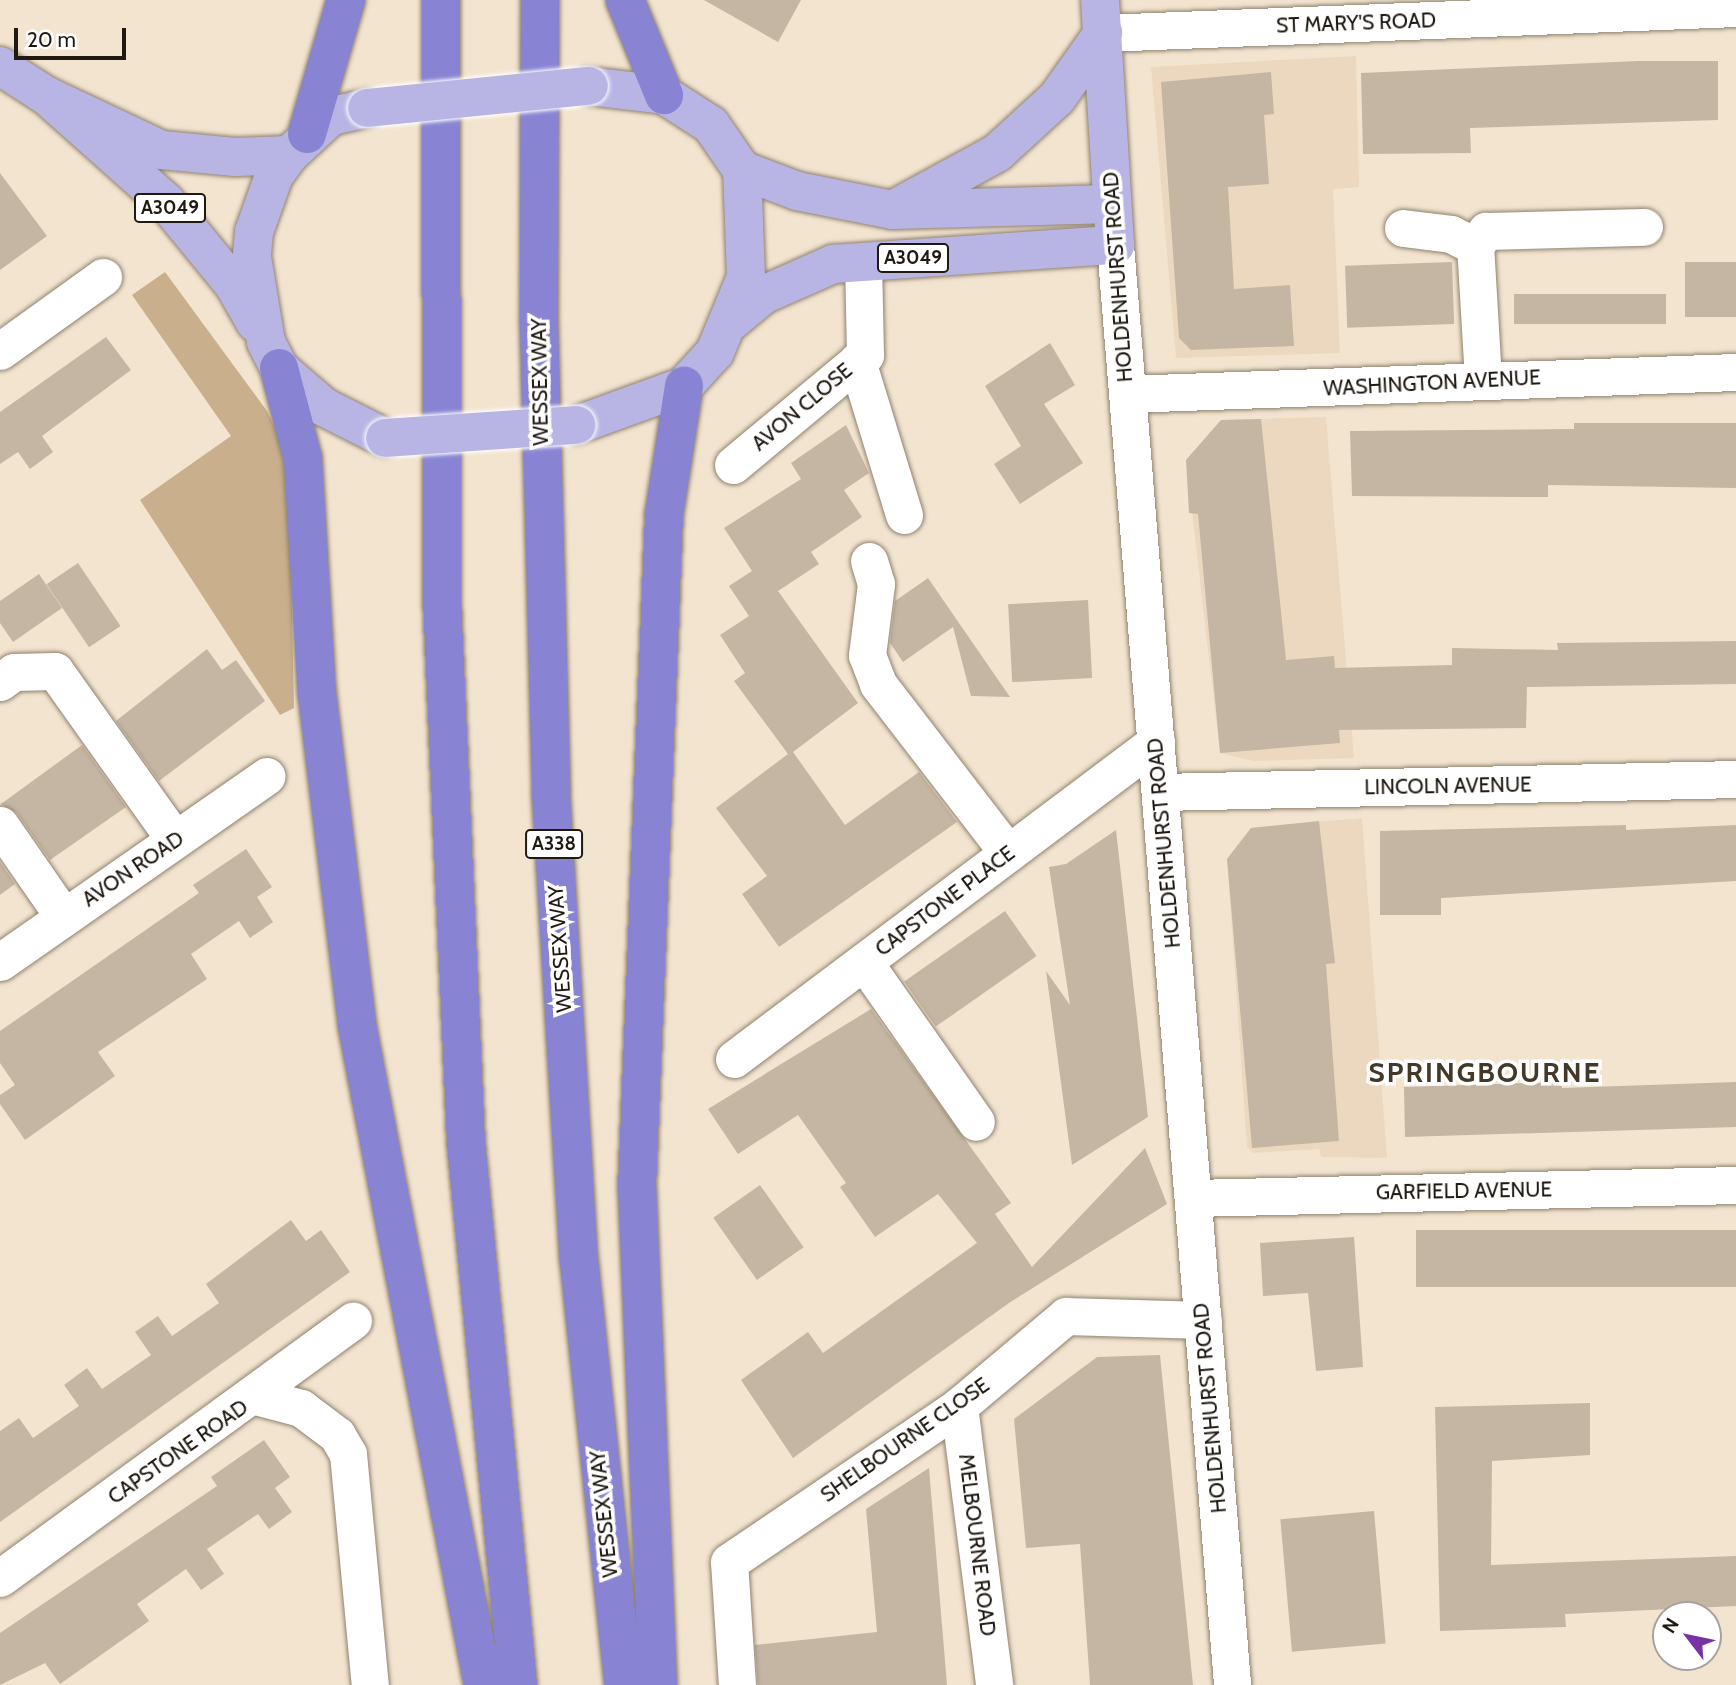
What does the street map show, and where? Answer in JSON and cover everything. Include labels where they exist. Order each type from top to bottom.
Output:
[{"type":"highway","points":[[298,144],[346,0]]},
{"type":"highway","points":[[441,0],[442,585],[466,1128],[518,1685]]},
{"type":"highway","name":"WESSEX WAY","points":[[540,0],[540,379],[551,793],[579,1259],[624,1685]]},
{"type":"highway","points":[[625,0],[664,96]]},
{"type":"highway","points":[[272,355],[303,459],[317,693],[357,1025],[483,1685]]},
{"type":"highway","points":[[658,1685],[637,1188],[664,516],[684,386]]},
{"type":"main road","points":[[893,210],[997,153],[1057,98],[1101,16]]},
{"type":"main road","name":"HOLDENHURST ROAD","points":[[1101,16],[1115,245]]},
{"type":"main road","name":"A3049","points":[[0,66],[47,96],[162,150],[235,157],[298,144]]},
{"type":"main road","points":[[272,355],[252,257],[254,232],[274,176],[298,144],[331,116],[367,108],[589,86],[664,96],[711,125],[742,170],[797,191],[893,210],[1112,205]]},
{"type":"main road","name":"A3049","points":[[47,96],[166,202],[234,285],[272,355],[324,407],[385,438],[577,425],[684,386],[715,352],[746,277],[742,170]]},
{"type":"main road","name":"A3049","points":[[728,324],[763,295],[833,264],[1115,245]]},
{"type":"street","name":"ST MARY'S ROAD","points":[[1101,16],[1736,8]]},
{"type":"street","points":[[1483,379],[1475,246],[1486,231],[1644,227]]},
{"type":"street","points":[[1403,228],[1451,234],[1475,246]]},
{"type":"street","name":"HOLDENHURST ROAD","points":[[1115,245],[1232,1685]]},
{"type":"street","name":"AVON CLOSE","points":[[733,465],[865,355],[863,262]]},
{"type":"street","points":[[0,351],[103,277]]},
{"type":"street","points":[[857,361],[904,515]]},
{"type":"street","name":"WASHINGTON AVENUE","points":[[1127,394],[1483,379],[1736,372]]},
{"type":"street","points":[[869,561],[876,584],[867,656],[878,684],[1008,853]]},
{"type":"street","points":[[0,682],[14,672],[55,671],[175,840]]},
{"type":"street","name":"CAPSTONE PLACE","points":[[734,1059],[1156,742]]},
{"type":"street","name":"AVON ROAD","points":[[0,962],[267,776]]},
{"type":"street","name":"LINCOLN AVENUE","points":[[1160,792],[1736,779]]},
{"type":"street","points":[[0,825],[64,916]]},
{"type":"street","points":[[864,962],[976,1122]]},
{"type":"street","name":"GARFIELD AVENUE","points":[[1192,1198],[1736,1185]]},
{"type":"street","name":"SHELBOURNE CLOSE","points":[[737,1685],[729,1562],[959,1406],[1066,1316],[1203,1320]]},
{"type":"street","name":"CAPSTONE ROAD","points":[[0,1578],[257,1396],[354,1321]]},
{"type":"street","points":[[257,1396],[301,1408],[337,1435],[348,1454],[370,1685]]},
{"type":"street","name":"MELBOURNE ROAD","points":[[959,1406],[994,1685]]},
{"type":"shaded area","points":[[1356,56],[1359,187],[1333,189],[1340,353],[1176,358],[1151,67]]},
{"type":"shaded area","points":[[165,272],[267,411],[281,440],[289,474],[294,708],[280,715],[140,500],[231,436],[132,295]]},
{"type":"shaded area","points":[[1326,417],[1354,758],[1253,761],[1220,753],[1186,460],[1221,420]]},
{"type":"shaded area","points":[[1362,818],[1387,1158],[1321,1157],[1319,1149],[1254,1153],[1247,1147],[1227,859],[1251,828]]},
{"type":"building","points":[[704,0],[801,0],[778,42]]},
{"type":"building","points":[[1638,61],[1718,61],[1718,120],[1470,128],[1471,153],[1363,154],[1361,73]]},
{"type":"building","points":[[1271,72],[1274,114],[1264,115],[1269,184],[1228,187],[1234,289],[1290,285],[1294,346],[1191,350],[1179,338],[1161,82]]},
{"type":"building","points":[[0,173],[47,236],[0,270]]},
{"type":"building","points":[[1452,262],[1454,324],[1347,328],[1345,266]]},
{"type":"building","points":[[1685,262],[1736,262],[1736,317],[1685,317]]},
{"type":"building","points":[[1514,294],[1666,294],[1666,324],[1514,324]]},
{"type":"building","points":[[106,337],[131,370],[42,436],[53,452],[30,469],[18,452],[0,464],[0,412]]},
{"type":"building","points":[[1050,343],[1075,385],[1044,404],[1083,463],[1020,504],[994,464],[1021,446],[985,386]]},
{"type":"building","points":[[1261,419],[1286,660],[1334,656],[1335,668],[1452,665],[1452,648],[1558,650],[1557,643],[1736,641],[1736,684],[1527,687],[1526,728],[1339,730],[1340,743],[1220,753],[1198,514],[1189,513],[1186,460],[1221,420]]},
{"type":"building","points":[[1574,423],[1736,423],[1736,488],[1548,485],[1548,497],[1352,496],[1350,431],[1574,429]]},
{"type":"building","points":[[846,425],[869,473],[844,490],[862,517],[811,552],[819,564],[778,591],[858,703],[793,752],[845,825],[919,772],[957,822],[779,947],[742,894],[767,876],[716,808],[788,754],[734,681],[745,673],[720,635],[749,616],[729,586],[752,571],[724,528],[801,479],[791,463]]},
{"type":"building","points":[[78,563],[120,626],[89,647],[46,584]]},
{"type":"building","points":[[39,574],[62,608],[13,642],[0,623],[0,601]]},
{"type":"building","points":[[928,578],[1010,697],[971,696],[953,627],[903,662],[890,643],[895,601]]},
{"type":"building","points":[[1088,600],[1092,678],[1012,682],[1008,604]]},
{"type":"building","points":[[207,649],[222,670],[236,660],[265,701],[159,781],[116,721]]},
{"type":"building","points":[[82,745],[126,807],[50,860],[17,813],[1,804]]},
{"type":"building","points":[[1319,821],[1335,963],[1326,964],[1339,1141],[1252,1148],[1227,859],[1251,828]]},
{"type":"building","points":[[1626,825],[1626,830],[1736,825],[1736,881],[1441,898],[1441,915],[1380,915],[1380,831]]},
{"type":"building","points":[[1116,830],[1148,1117],[1072,1165],[1046,971],[1070,1005],[1049,867],[1066,864]]},
{"type":"building","points":[[246,849],[272,887],[257,897],[273,922],[250,938],[239,921],[191,954],[207,979],[98,1052],[115,1076],[25,1140],[0,1104],[0,1095],[15,1085],[0,1063],[0,1031],[199,893],[193,885]]},
{"type":"building","points":[[0,862],[15,884],[0,895]]},
{"type":"building","points":[[1005,911],[1037,956],[936,1027],[904,982]]},
{"type":"building","points":[[871,1009],[1011,1203],[995,1214],[1032,1267],[1145,1148],[1167,1204],[1009,1303],[793,1458],[741,1380],[808,1332],[823,1353],[977,1243],[938,1194],[875,1237],[840,1187],[846,1183],[798,1115],[738,1154],[708,1109]]},
{"type":"building","points":[[1561,1082],[1562,1088],[1736,1082],[1736,1127],[1405,1137],[1404,1087]]},
{"type":"building","points":[[760,1185],[804,1247],[757,1280],[713,1218]]},
{"type":"building","points":[[291,1220],[306,1241],[321,1230],[350,1272],[0,1522],[0,1431],[19,1418],[33,1438],[79,1406],[64,1385],[87,1368],[102,1389],[151,1355],[135,1332],[158,1316],[172,1336],[219,1303],[206,1284]]},
{"type":"building","points":[[1416,1230],[1736,1230],[1736,1287],[1416,1287]]},
{"type":"building","points":[[1354,1237],[1363,1367],[1316,1371],[1308,1293],[1263,1296],[1260,1243]]},
{"type":"building","points":[[1160,1355],[1193,1685],[1090,1685],[1080,1544],[1026,1548],[1014,1419],[1097,1357]]},
{"type":"building","points":[[1590,1403],[1590,1455],[1492,1461],[1491,1565],[1736,1556],[1736,1606],[1722,1607],[1722,1601],[1652,1601],[1652,1610],[1565,1614],[1566,1627],[1440,1631],[1435,1407]]},
{"type":"building","points":[[264,1440],[290,1477],[275,1488],[292,1512],[269,1529],[258,1514],[207,1549],[224,1574],[201,1590],[186,1569],[137,1604],[149,1621],[60,1684],[45,1663],[0,1685],[0,1633],[217,1486],[211,1477]]},
{"type":"building","points":[[929,1468],[947,1685],[758,1685],[755,1645],[877,1632],[866,1509]]},
{"type":"building","points":[[1374,1511],[1386,1643],[1292,1652],[1280,1519]]},
{"type":"district","name":"SPRINGBOURNE","points":[[1485,1072]]}]
